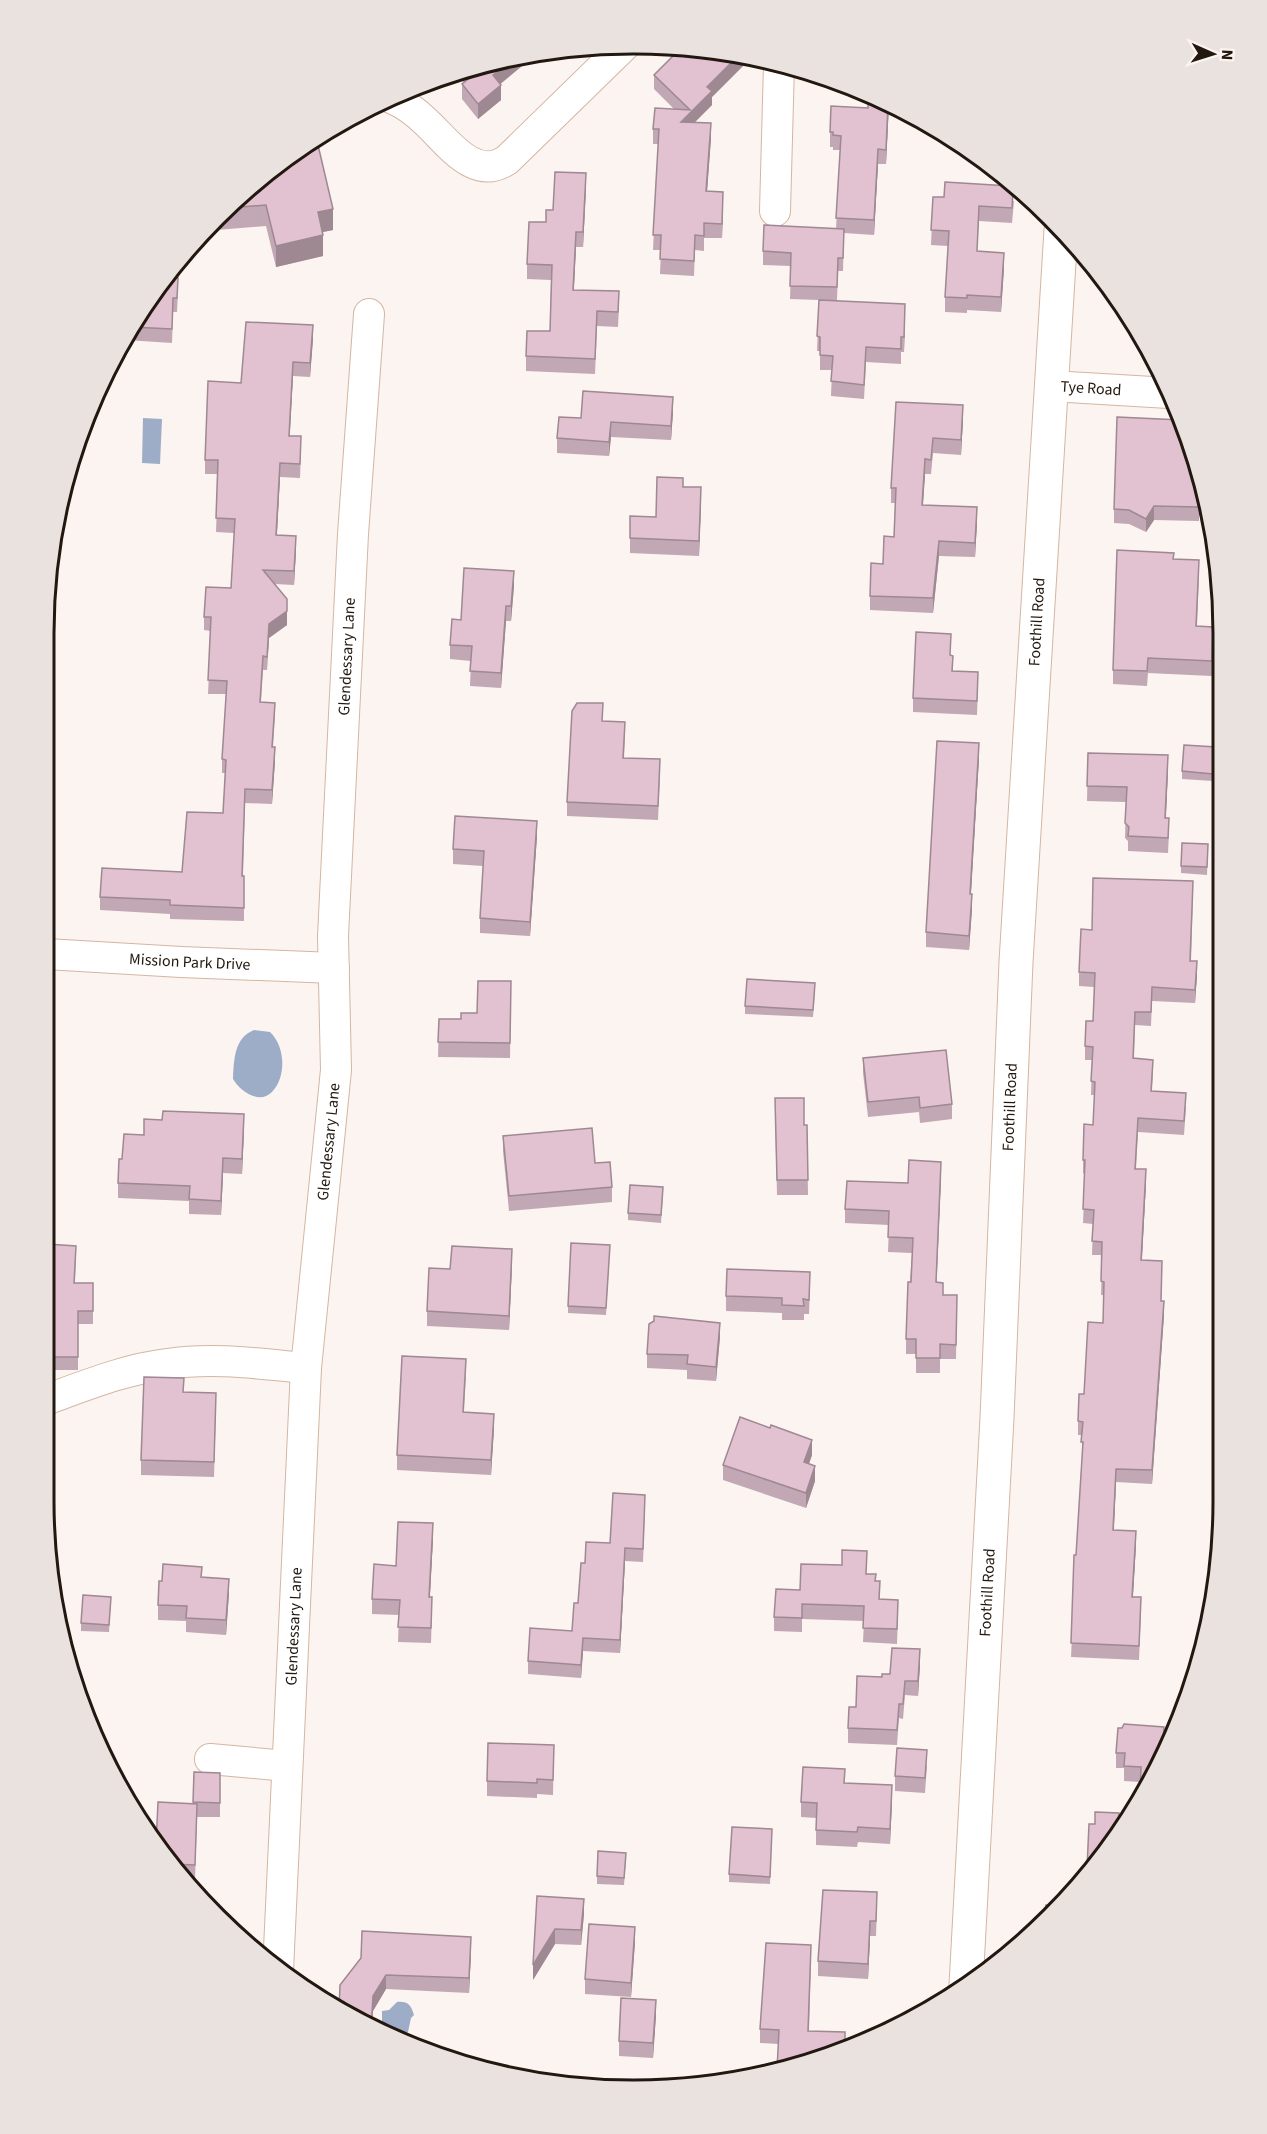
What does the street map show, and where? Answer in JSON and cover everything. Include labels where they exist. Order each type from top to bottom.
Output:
[{"type":"main road","name":"Foothill Road","points":[[967,1974],[997,1418],[1016,962],[1060,242]]},
{"type":"street","points":[[401,103],[423,119],[460,157],[486,167],[499,166],[615,54]]},
{"type":"street","points":[[776,211],[779,73]]},
{"type":"street","name":"Glendessary Lane","points":[[279,1958],[306,1368],[336,1070],[333,936],[353,546],[369,314]]},
{"type":"street","name":"Tye Road","points":[[1051,386],[1160,392]]},
{"type":"street","name":"Mission Park Drive","points":[[54,954],[334,968]]},
{"type":"street","points":[[54,1398],[104,1378],[168,1364],[233,1362],[306,1368]]},
{"type":"street","points":[[210,1759],[287,1766]]},
{"type":"water","points":[[143,418],[162,419],[160,464],[142,463]]},
{"type":"water","points":[[254,1030],[270,1032],[279,1045],[282,1061],[282,1070],[277,1085],[267,1096],[261,1097],[245,1092],[233,1079],[236,1050],[242,1038]]},
{"type":"water","points":[[397,2002],[409,2004],[414,2015],[411,2018],[408,2032],[406,2033],[382,2022],[382,2011],[389,2010]]},
{"type":"building","points":[[674,55],[731,63],[707,87],[712,91],[681,122],[711,123],[706,191],[723,192],[722,224],[704,223],[704,236],[695,235],[694,261],[660,259],[661,235],[653,235],[659,129],[653,129],[655,108],[690,110],[654,75]]},
{"type":"building","points":[[499,70],[493,75],[501,85],[478,104],[462,84],[469,78]]},
{"type":"building","points":[[868,104],[888,113],[886,150],[878,149],[874,220],[836,218],[841,136],[830,132],[831,106],[868,108]]},
{"type":"building","points":[[319,148],[333,209],[318,212],[323,235],[276,246],[266,205],[242,207],[281,174]]},
{"type":"building","points":[[555,172],[586,173],[583,232],[576,232],[573,290],[619,291],[618,312],[597,311],[595,359],[526,356],[527,331],[550,331],[552,265],[527,264],[529,222],[546,222],[546,210],[553,210]]},
{"type":"building","points":[[945,182],[1000,185],[1013,195],[1012,208],[979,206],[977,251],[1004,253],[1001,297],[967,295],[967,298],[945,297],[949,231],[931,230],[933,197],[944,197]]},
{"type":"building","points":[[764,225],[844,229],[843,258],[838,258],[837,287],[790,286],[791,253],[763,251]]},
{"type":"building","points":[[178,278],[177,298],[173,298],[172,329],[142,328]]},
{"type":"building","points":[[819,300],[905,304],[904,337],[901,337],[901,349],[866,347],[864,385],[831,381],[833,356],[820,355],[820,337],[817,336]]},
{"type":"building","points":[[246,322],[313,325],[310,363],[293,362],[289,436],[301,436],[300,464],[280,463],[276,535],[296,536],[294,571],[263,570],[287,599],[287,611],[269,624],[267,657],[263,656],[260,702],[275,703],[272,790],[245,789],[242,876],[244,876],[244,908],[170,905],[170,900],[100,897],[102,868],[182,872],[187,812],[223,813],[226,760],[222,759],[227,681],[208,680],[211,617],[204,617],[206,587],[231,588],[235,519],[216,518],[218,460],[205,460],[208,381],[241,383]]},
{"type":"building","points":[[583,391],[673,397],[671,426],[611,422],[609,442],[557,438],[559,417],[581,418]]},
{"type":"building","points":[[896,402],[963,405],[961,440],[933,438],[931,460],[925,459],[922,505],[977,507],[975,543],[939,541],[933,598],[870,596],[871,563],[883,564],[884,536],[894,537],[896,488],[891,488]]},
{"type":"building","points":[[1117,417],[1172,420],[1199,507],[1154,506],[1146,519],[1129,510],[1114,509]]},
{"type":"building","points":[[657,477],[683,478],[683,487],[701,487],[699,541],[630,538],[630,516],[656,517]]},
{"type":"building","points":[[1117,550],[1174,553],[1173,559],[1199,560],[1196,626],[1213,627],[1212,661],[1148,658],[1147,671],[1113,670]]},
{"type":"building","points":[[464,568],[514,571],[511,606],[506,606],[501,673],[470,671],[472,646],[450,645],[452,619],[461,620]]},
{"type":"building","points":[[916,632],[951,634],[952,671],[978,672],[977,701],[913,698]]},
{"type":"building","points":[[577,703],[603,703],[602,721],[625,722],[623,758],[660,759],[658,806],[567,802],[572,711]]},
{"type":"building","points":[[937,741],[979,743],[969,936],[926,932]]},
{"type":"building","points":[[1184,745],[1213,747],[1213,774],[1182,771]]},
{"type":"building","points":[[1088,753],[1168,755],[1165,818],[1169,818],[1168,838],[1128,836],[1129,827],[1125,823],[1127,787],[1087,786]]},
{"type":"building","points":[[455,816],[537,821],[530,922],[480,918],[484,851],[453,849]]},
{"type":"building","points":[[1182,843],[1208,844],[1207,867],[1181,866]]},
{"type":"building","points":[[1093,878],[1193,881],[1190,961],[1197,961],[1195,990],[1152,987],[1151,1012],[1135,1012],[1133,1058],[1153,1060],[1151,1091],[1186,1093],[1184,1121],[1138,1118],[1135,1169],[1146,1169],[1141,1260],[1162,1261],[1161,1301],[1164,1301],[1152,1470],[1116,1469],[1113,1530],[1136,1531],[1132,1597],[1141,1597],[1139,1646],[1071,1643],[1074,1555],[1076,1555],[1083,1442],[1081,1442],[1083,1422],[1078,1421],[1079,1394],[1084,1394],[1088,1322],[1103,1323],[1102,1242],[1092,1241],[1094,1210],[1083,1209],[1084,1124],[1093,1125],[1095,1082],[1091,1081],[1093,1047],[1085,1046],[1086,1021],[1093,1021],[1095,973],[1079,972],[1081,929],[1092,930]]},
{"type":"building","points":[[747,979],[815,983],[813,1010],[745,1006]]},
{"type":"building","points":[[478,981],[511,981],[510,1043],[438,1042],[439,1019],[461,1019],[461,1013],[477,1013]]},
{"type":"building","points":[[946,1050],[952,1104],[920,1108],[919,1097],[868,1102],[863,1058]]},
{"type":"building","points":[[775,1098],[804,1098],[808,1180],[777,1180]]},
{"type":"building","points":[[163,1111],[244,1114],[242,1159],[223,1158],[221,1201],[189,1199],[190,1186],[118,1183],[119,1159],[122,1159],[124,1134],[144,1135],[144,1119],[162,1120]]},
{"type":"building","points":[[592,1128],[595,1163],[610,1162],[612,1187],[509,1196],[503,1136]]},
{"type":"building","points":[[909,1160],[941,1162],[936,1282],[943,1283],[943,1295],[957,1295],[956,1345],[940,1344],[940,1358],[916,1358],[916,1339],[906,1339],[908,1282],[911,1282],[913,1238],[888,1237],[889,1211],[845,1209],[847,1181],[908,1183]]},
{"type":"building","points":[[630,1185],[663,1187],[661,1215],[628,1213]]},
{"type":"building","points":[[571,1243],[610,1245],[606,1308],[568,1306]]},
{"type":"building","points":[[54,1244],[76,1246],[74,1283],[93,1283],[93,1311],[78,1311],[78,1357],[54,1357]]},
{"type":"building","points":[[452,1246],[512,1249],[509,1316],[427,1311],[429,1268],[450,1269]]},
{"type":"building","points":[[727,1269],[810,1272],[809,1300],[803,1299],[804,1306],[782,1305],[782,1298],[726,1296]]},
{"type":"building","points":[[654,1316],[720,1323],[716,1367],[687,1364],[688,1355],[647,1354],[649,1324],[654,1321]]},
{"type":"building","points":[[402,1356],[466,1359],[463,1412],[494,1414],[491,1460],[397,1455]]},
{"type":"building","points":[[144,1377],[184,1378],[183,1392],[216,1393],[214,1462],[141,1460]]},
{"type":"building","points":[[740,1417],[770,1428],[771,1425],[812,1440],[804,1462],[815,1466],[806,1493],[723,1465]]},
{"type":"building","points":[[613,1493],[645,1495],[643,1549],[625,1548],[620,1640],[583,1638],[581,1665],[528,1661],[530,1628],[572,1631],[574,1603],[578,1603],[581,1563],[585,1563],[586,1542],[610,1543]]},
{"type":"building","points":[[398,1522],[433,1523],[429,1597],[432,1597],[431,1628],[398,1627],[400,1600],[372,1599],[374,1564],[396,1566]]},
{"type":"building","points":[[842,1550],[867,1551],[866,1574],[876,1574],[875,1581],[880,1581],[879,1599],[898,1600],[897,1629],[863,1628],[864,1606],[802,1604],[802,1618],[774,1617],[776,1589],[800,1590],[801,1564],[842,1565]]},
{"type":"building","points":[[163,1564],[202,1567],[201,1577],[229,1579],[226,1620],[186,1618],[187,1606],[158,1605],[159,1581],[162,1581]]},
{"type":"building","points":[[83,1595],[111,1597],[109,1625],[81,1623]]},
{"type":"building","points":[[892,1648],[920,1649],[918,1681],[905,1681],[903,1704],[899,1704],[897,1730],[848,1728],[849,1707],[856,1707],[857,1676],[882,1677],[882,1674],[890,1674]]},
{"type":"building","points":[[1124,1724],[1164,1727],[1164,1734],[1141,1780],[1141,1767],[1124,1766],[1125,1753],[1116,1753],[1118,1728],[1122,1728]]},
{"type":"building","points":[[488,1743],[554,1745],[553,1780],[537,1779],[537,1783],[487,1781]]},
{"type":"building","points":[[897,1748],[927,1750],[925,1778],[895,1776]]},
{"type":"building","points":[[803,1767],[845,1769],[844,1783],[892,1785],[890,1829],[858,1827],[857,1832],[816,1830],[817,1803],[801,1802]]},
{"type":"building","points":[[194,1772],[220,1773],[220,1803],[193,1802]]},
{"type":"building","points":[[158,1802],[197,1804],[195,1865],[183,1865],[157,1829]]},
{"type":"building","points":[[1095,1812],[1119,1813],[1087,1860],[1089,1824],[1095,1824]]},
{"type":"building","points":[[732,1827],[772,1829],[770,1877],[729,1874]]},
{"type":"building","points":[[598,1851],[626,1853],[624,1878],[597,1876]]},
{"type":"building","points":[[823,1890],[877,1892],[876,1921],[870,1921],[868,1964],[818,1961]]},
{"type":"building","points":[[537,1896],[584,1899],[581,1930],[555,1929],[533,1965]]},
{"type":"building","points":[[589,1924],[635,1927],[631,1983],[585,1979]]},
{"type":"building","points":[[362,1931],[471,1937],[469,1978],[386,1975],[373,1996],[372,2017],[339,1999],[340,1985],[361,1958]]},
{"type":"building","points":[[766,1943],[811,1945],[808,2031],[845,2032],[845,2040],[777,2061],[779,2030],[760,2029]]},
{"type":"building","points":[[621,1998],[656,2000],[653,2043],[619,2041]]}]
